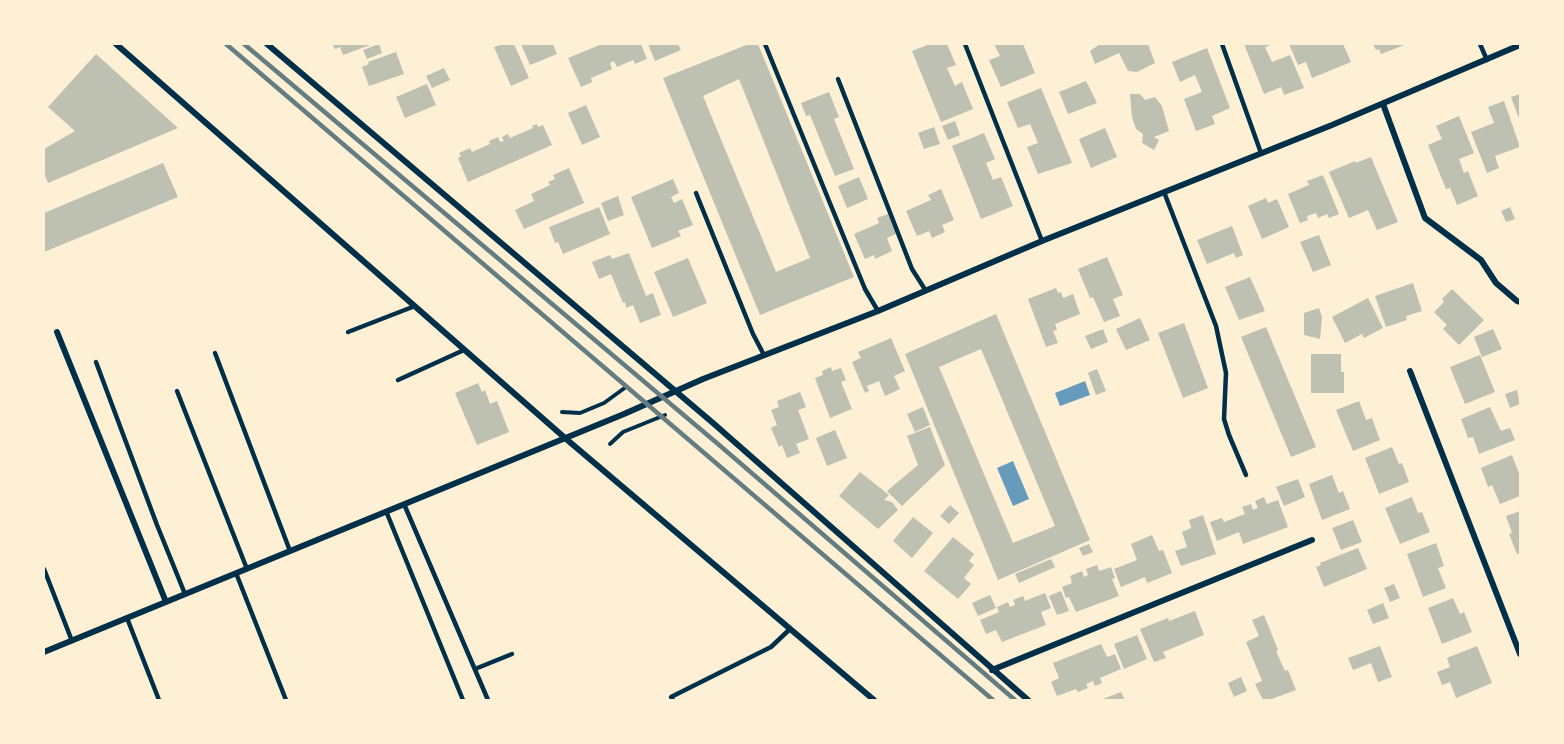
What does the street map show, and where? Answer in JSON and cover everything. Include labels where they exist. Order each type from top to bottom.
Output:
[{"type":"street","points":[[116,44],[565,438],[874,700]]},
{"type":"street","points":[[267,44],[676,391],[1028,700]]},
{"type":"street","points":[[44,652],[764,355],[878,311],[1042,241],[1383,104],[1521,45]]},
{"type":"street","points":[[1383,104],[1425,218],[1481,260],[1496,283],[1516,301],[1521,302]]},
{"type":"street","points":[[57,332],[166,602]]},
{"type":"street","points":[[1410,371],[1521,654]]},
{"type":"street","points":[[992,670],[1312,540]]},
{"type":"lane","points":[[765,44],[865,289],[878,311]]},
{"type":"lane","points":[[965,44],[1042,241]]},
{"type":"lane","points":[[1222,44],[1261,153]]},
{"type":"lane","points":[[1480,44],[1487,60]]},
{"type":"lane","points":[[838,79],[912,268],[926,291]]},
{"type":"lane","points":[[1164,192],[1216,326],[1226,373],[1224,419],[1246,475]]},
{"type":"lane","points":[[696,193],[753,334],[764,355]]},
{"type":"lane","points":[[348,332],[415,306]]},
{"type":"lane","points":[[398,380],[464,350]]},
{"type":"lane","points":[[215,353],[290,552]]},
{"type":"lane","points":[[96,362],[185,594]]},
{"type":"lane","points":[[177,391],[247,569]]},
{"type":"lane","points":[[405,504],[488,700]]},
{"type":"lane","points":[[386,512],[463,700]]},
{"type":"lane","points":[[44,569],[72,640]]},
{"type":"lane","points":[[236,573],[286,700]]},
{"type":"lane","points":[[127,618],[159,700]]},
{"type":"lane","points":[[673,700],[671,697],[771,647],[789,629]]},
{"type":"lane","points":[[475,669],[512,654]]},
{"type":"path","points":[[562,412],[580,413],[604,403],[626,387]]},
{"type":"path","points":[[610,444],[623,432],[665,415]]},
{"type":"water","points":[[1085,381],[1090,395],[1060,406],[1055,393]]},
{"type":"water","points":[[1013,461],[1029,499],[1013,506],[997,468]]},
{"type":"building","points":[[332,44],[373,44],[343,55],[340,47],[335,49]]},
{"type":"building","points":[[379,44],[382,53],[367,59],[363,50]]},
{"type":"building","points":[[514,44],[529,78],[511,86],[494,47]]},
{"type":"building","points":[[521,44],[553,44],[557,54],[530,65]]},
{"type":"building","points":[[602,44],[641,44],[647,59],[635,64],[633,60],[617,67],[614,61],[610,63],[612,69],[591,78],[592,82],[581,87],[568,58]]},
{"type":"building","points":[[648,44],[678,44],[681,50],[655,61]]},
{"type":"building","points":[[749,44],[758,44],[854,277],[760,315],[663,78]],"holes":[[[739,79],[810,258],[776,272],[703,96]]]},
{"type":"building","points":[[930,44],[947,44],[956,65],[947,68],[955,86],[962,82],[973,109],[941,122],[912,51]]},
{"type":"building","points":[[994,44],[1023,44],[1035,73],[1001,87],[989,60],[1000,56]]},
{"type":"building","points":[[1100,44],[1148,44],[1155,63],[1137,72],[1128,71],[1119,53],[1095,64],[1090,51]]},
{"type":"building","points":[[1244,44],[1273,44],[1265,47],[1272,62],[1290,55],[1304,88],[1284,95],[1281,87],[1264,94]]},
{"type":"building","points":[[1289,44],[1343,44],[1351,62],[1312,78],[1306,62],[1298,65]]},
{"type":"building","points":[[1373,44],[1407,44],[1381,54]]},
{"type":"building","points":[[1207,48],[1230,108],[1212,116],[1215,124],[1196,131],[1184,99],[1202,92],[1195,75],[1180,82],[1172,62]]},
{"type":"building","points":[[396,52],[404,74],[369,86],[362,67],[369,64],[368,62]]},
{"type":"building","points":[[96,54],[178,128],[48,183],[44,173],[44,149],[75,131],[48,107]]},
{"type":"building","points":[[444,68],[450,80],[432,88],[426,76]]},
{"type":"building","points":[[1086,81],[1097,103],[1068,114],[1059,92]]},
{"type":"building","points":[[427,84],[436,105],[405,118],[396,97]]},
{"type":"building","points":[[1041,88],[1072,163],[1038,174],[1027,147],[1038,143],[1030,124],[1018,128],[1007,102]]},
{"type":"building","points":[[829,92],[839,117],[834,119],[854,169],[835,176],[810,115],[806,116],[801,103]]},
{"type":"building","points":[[1130,94],[1140,94],[1145,100],[1155,97],[1162,106],[1169,131],[1154,137],[1159,140],[1154,150],[1142,143],[1143,134],[1136,129],[1132,117]]},
{"type":"building","points":[[1520,94],[1520,121],[1511,97]]},
{"type":"building","points":[[1504,101],[1520,147],[1495,156],[1499,168],[1487,173],[1471,132],[1494,123],[1488,107]]},
{"type":"building","points":[[586,105],[600,137],[582,145],[568,113]]},
{"type":"building","points":[[1459,116],[1474,153],[1459,159],[1464,173],[1468,171],[1478,196],[1457,205],[1450,188],[1446,189],[1428,145],[1442,139],[1436,126]]},
{"type":"building","points":[[955,121],[960,135],[948,140],[942,126]]},
{"type":"building","points":[[537,124],[538,127],[543,125],[552,145],[468,182],[458,158],[461,156],[459,153],[470,148],[472,152],[490,144],[489,141],[498,137],[500,142],[504,141],[502,137],[508,134],[510,138]]},
{"type":"building","points":[[934,127],[940,144],[924,149],[918,133]]},
{"type":"building","points":[[1105,128],[1117,157],[1091,168],[1079,139]]},
{"type":"building","points":[[984,133],[995,159],[986,163],[993,180],[1001,177],[1013,206],[981,219],[952,146]]},
{"type":"building","points":[[1371,157],[1398,222],[1377,230],[1368,210],[1349,218],[1329,172]]},
{"type":"building","points":[[163,163],[178,197],[44,252],[44,213]]},
{"type":"building","points":[[569,168],[584,203],[524,229],[515,210],[534,201],[531,194],[550,185],[548,182],[555,179],[553,175]]},
{"type":"building","points":[[1323,175],[1339,214],[1329,218],[1327,214],[1318,218],[1316,213],[1307,216],[1308,220],[1300,223],[1288,194],[1309,185],[1307,181]]},
{"type":"building","points":[[859,177],[868,199],[847,208],[838,186]]},
{"type":"building","points":[[673,179],[679,193],[671,197],[674,203],[682,199],[693,225],[678,231],[681,236],[652,248],[631,197]]},
{"type":"building","points":[[941,189],[954,220],[942,225],[945,232],[932,238],[929,231],[917,236],[906,211],[931,200],[928,195]]},
{"type":"building","points":[[618,196],[624,215],[608,221],[601,203]]},
{"type":"building","points":[[1266,198],[1268,203],[1277,199],[1289,227],[1262,239],[1248,206]]},
{"type":"building","points":[[599,207],[610,234],[563,254],[558,242],[555,243],[549,227]]},
{"type":"building","points":[[1510,207],[1515,219],[1506,222],[1501,211]]},
{"type":"building","points":[[888,214],[896,234],[887,238],[892,251],[875,259],[874,255],[865,259],[854,234],[879,223],[877,218]]},
{"type":"building","points":[[1232,226],[1243,255],[1236,258],[1234,253],[1207,264],[1197,240]]},
{"type":"building","points":[[1319,235],[1331,265],[1313,272],[1300,242]]},
{"type":"building","points":[[629,253],[646,296],[653,293],[661,315],[640,323],[633,305],[626,308],[625,302],[623,303],[611,274],[599,279],[592,262],[610,255],[612,259]]},
{"type":"building","points":[[1107,257],[1123,295],[1113,299],[1120,316],[1104,322],[1093,297],[1090,298],[1078,269]]},
{"type":"building","points":[[688,258],[707,303],[673,317],[654,272]]},
{"type":"building","points":[[1250,277],[1265,311],[1239,320],[1225,287]]},
{"type":"building","points":[[1413,283],[1422,311],[1406,316],[1407,320],[1386,327],[1375,296]]},
{"type":"building","points":[[1056,288],[1058,293],[1061,292],[1063,298],[1073,294],[1080,314],[1055,324],[1057,330],[1053,331],[1058,343],[1046,347],[1028,299]]},
{"type":"building","points":[[1452,289],[1484,320],[1459,345],[1443,329],[1447,325],[1434,312]]},
{"type":"building","points":[[1368,298],[1383,328],[1364,338],[1362,334],[1345,343],[1332,317]]},
{"type":"building","points":[[1319,308],[1322,317],[1320,339],[1304,335],[1304,313]]},
{"type":"building","points":[[996,314],[1090,540],[998,580],[905,354]],"holes":[[[981,349],[1055,526],[1013,543],[939,367]]]},
{"type":"building","points":[[1140,318],[1150,340],[1126,350],[1116,329]]},
{"type":"building","points":[[1184,323],[1208,388],[1183,398],[1158,333]]},
{"type":"building","points":[[1266,327],[1316,447],[1291,457],[1241,337]]},
{"type":"building","points":[[1103,329],[1108,342],[1091,349],[1085,336]]},
{"type":"building","points":[[1493,329],[1502,349],[1482,357],[1474,337]]},
{"type":"building","points":[[891,338],[905,371],[894,376],[900,389],[885,396],[879,381],[867,386],[869,391],[865,393],[852,362],[861,358],[858,352]]},
{"type":"building","points":[[1311,354],[1341,354],[1344,393],[1311,393]]},
{"type":"building","points":[[1480,355],[1495,392],[1465,404],[1450,367]]},
{"type":"building","points":[[831,367],[832,371],[841,368],[846,380],[841,382],[852,409],[830,418],[815,378],[823,375],[822,371]]},
{"type":"building","points":[[1097,369],[1106,391],[1096,395],[1088,373]]},
{"type":"building","points":[[478,383],[482,392],[485,390],[490,404],[497,401],[509,432],[477,445],[455,393]]},
{"type":"building","points":[[1517,390],[1520,404],[1510,408],[1505,394]]},
{"type":"building","points":[[800,392],[806,407],[798,410],[809,439],[796,444],[800,453],[787,458],[782,445],[779,447],[771,428],[777,425],[771,410],[779,407],[777,401]]},
{"type":"building","points":[[1359,401],[1366,420],[1372,418],[1380,440],[1353,451],[1336,410]]},
{"type":"building","points":[[923,407],[930,425],[915,432],[907,414]]},
{"type":"building","points":[[1490,407],[1501,431],[1510,428],[1515,440],[1479,454],[1473,437],[1468,438],[1461,419]]},
{"type":"building","points":[[930,427],[945,465],[902,506],[887,491],[918,465],[907,436]]},
{"type":"building","points":[[835,430],[847,458],[827,466],[816,438]]},
{"type":"building","points":[[1392,447],[1399,464],[1402,463],[1409,482],[1379,494],[1365,458]]},
{"type":"building","points":[[1512,455],[1520,476],[1520,496],[1500,504],[1492,485],[1488,487],[1481,468]]},
{"type":"building","points":[[860,472],[889,495],[884,500],[892,502],[898,510],[878,529],[839,496]]},
{"type":"building","points":[[1332,475],[1339,493],[1343,491],[1350,509],[1322,520],[1309,484]]},
{"type":"building","points":[[1298,479],[1305,497],[1284,506],[1276,487]]},
{"type":"building","points":[[1264,497],[1267,504],[1278,500],[1288,527],[1243,544],[1239,532],[1217,541],[1210,522],[1222,518],[1224,522],[1245,514],[1242,507],[1251,504],[1253,510],[1258,508],[1255,501]]},
{"type":"building","points":[[1412,497],[1418,513],[1422,512],[1430,532],[1400,544],[1385,508]]},
{"type":"building","points":[[950,505],[959,513],[949,524],[940,516]]},
{"type":"building","points":[[1520,511],[1520,553],[1517,554],[1509,534],[1512,533],[1506,516]]},
{"type":"building","points":[[1203,515],[1216,554],[1181,566],[1175,551],[1187,547],[1182,532],[1191,528],[1189,520]]},
{"type":"building","points":[[913,517],[933,533],[912,558],[893,541]]},
{"type":"building","points":[[1353,520],[1362,542],[1341,550],[1332,528]]},
{"type":"building","points":[[1152,535],[1159,551],[1163,550],[1172,573],[1147,583],[1145,577],[1121,587],[1114,569],[1137,560],[1131,544]]},
{"type":"building","points":[[953,537],[974,554],[969,561],[974,565],[964,578],[971,584],[958,599],[924,571]]},
{"type":"building","points":[[1436,543],[1444,566],[1438,568],[1446,588],[1423,597],[1407,554]]},
{"type":"building","points":[[1089,544],[1093,552],[1083,556],[1079,548]]},
{"type":"building","points":[[1358,548],[1367,569],[1324,587],[1316,567],[1321,565],[1320,563]]},
{"type":"building","points":[[1051,559],[1055,567],[1019,583],[1015,574]]},
{"type":"building","points":[[1097,565],[1099,571],[1111,567],[1115,578],[1112,579],[1119,596],[1076,612],[1069,597],[1066,598],[1062,587],[1072,583],[1070,576],[1082,571],[1084,577],[1088,575],[1086,569]]},
{"type":"building","points":[[1394,584],[1400,598],[1390,602],[1384,588]]},
{"type":"building","points":[[1061,591],[1069,611],[1057,615],[1049,596]]},
{"type":"building","points":[[1045,593],[1051,608],[1041,612],[1046,625],[1002,642],[996,630],[986,634],[980,620],[999,612],[997,607],[1008,602],[1010,607],[1015,605],[1013,600],[1023,596],[1025,601]]},
{"type":"building","points":[[990,595],[996,608],[978,616],[972,603]]},
{"type":"building","points":[[1453,598],[1460,614],[1464,612],[1472,632],[1442,644],[1428,608]]},
{"type":"building","points":[[1383,603],[1389,618],[1373,624],[1367,610]]},
{"type":"building","points":[[1195,611],[1204,635],[1163,652],[1166,658],[1154,662],[1140,629]]},
{"type":"building","points":[[1264,615],[1278,650],[1276,651],[1285,671],[1288,670],[1296,690],[1269,700],[1263,700],[1255,684],[1262,681],[1246,642],[1259,636],[1252,620]]},
{"type":"building","points":[[1137,635],[1147,659],[1124,669],[1114,644]]},
{"type":"building","points":[[1101,644],[1107,657],[1115,654],[1121,669],[1100,678],[1102,683],[1095,686],[1093,681],[1086,684],[1088,688],[1078,692],[1076,689],[1057,696],[1051,682],[1059,678],[1053,663]]},
{"type":"building","points":[[1380,646],[1392,677],[1378,682],[1371,663],[1353,670],[1348,658]]},
{"type":"building","points":[[1477,646],[1492,683],[1456,698],[1450,682],[1442,685],[1437,672],[1450,667],[1447,658]]},
{"type":"building","points":[[1241,677],[1247,691],[1234,697],[1228,683]]},
{"type":"building","points":[[1121,692],[1125,700],[1100,700]]},
{"type":"railway","points":[[226,44],[993,700]]},
{"type":"railway","points":[[244,44],[718,444],[1015,700]]}]
